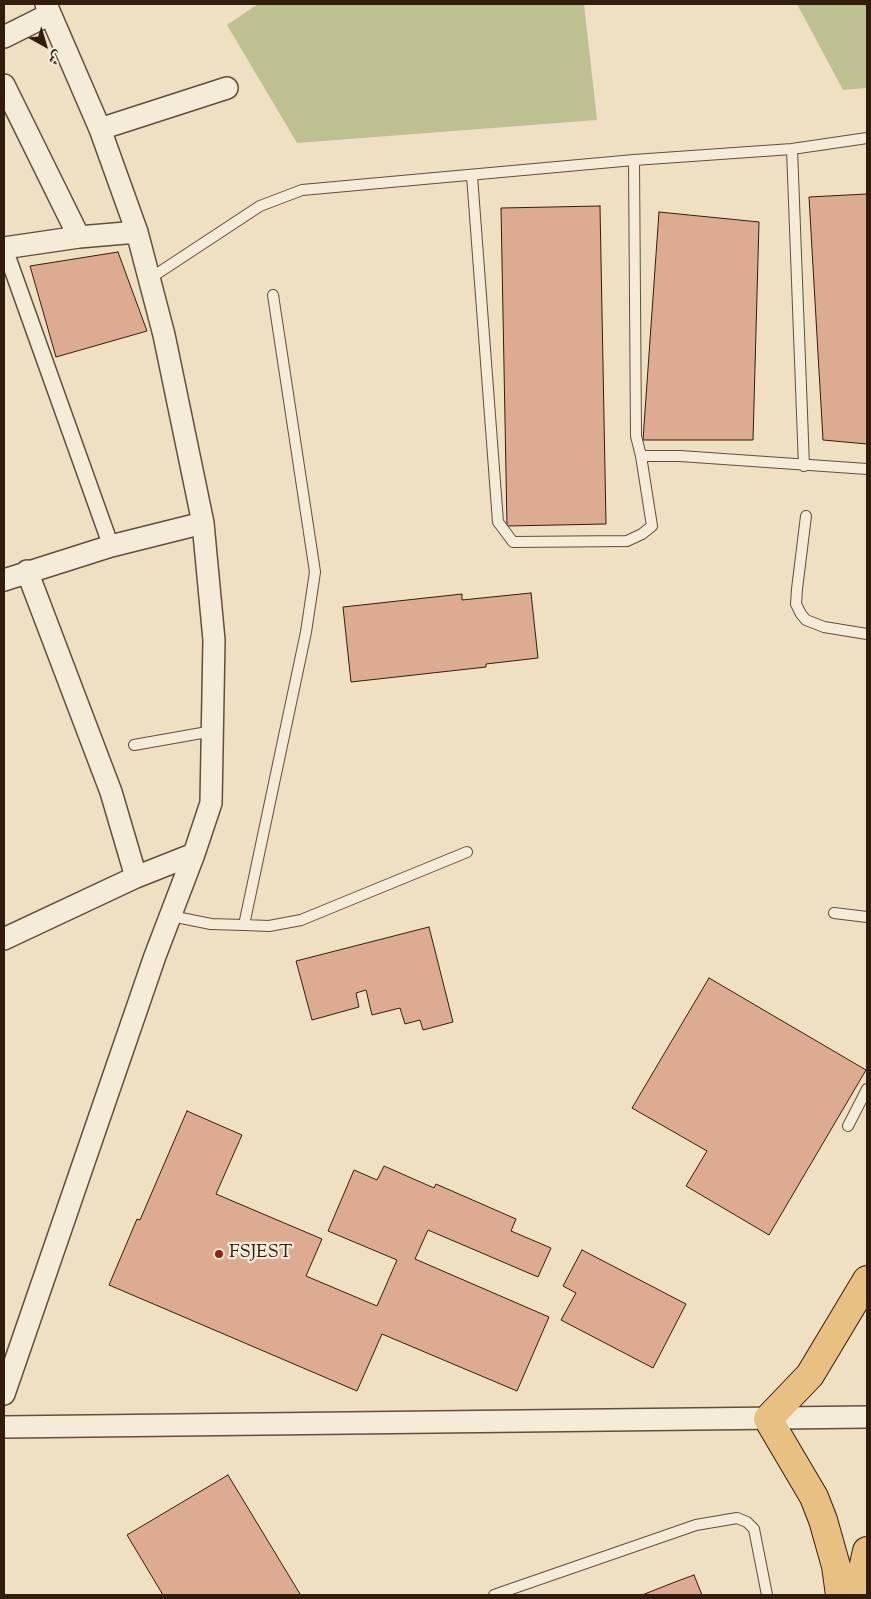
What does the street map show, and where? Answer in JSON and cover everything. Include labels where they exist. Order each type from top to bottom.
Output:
[{"type":"main road","points":[[840,1595],[836,1566],[823,1520],[814,1497],[768,1418],[810,1375],[867,1280]]},
{"type":"main road","points":[[857,1595],[867,1551]]},
{"type":"street","points":[[4,37],[48,9],[100,129],[137,232],[164,335],[203,523],[214,640],[211,803],[172,916],[155,956],[4,1394]]},
{"type":"street","points":[[4,84],[79,237]]},
{"type":"street","points":[[100,129],[227,88]]},
{"type":"street","points":[[111,546],[6,252],[79,237],[137,232]]},
{"type":"street","points":[[4,580],[111,546],[203,523]]},
{"type":"street","points":[[27,572],[111,792],[136,878]]},
{"type":"street","points":[[4,939],[136,878],[194,854]]},
{"type":"street","points":[[4,1427],[163,1427],[867,1417]]},
{"type":"lane","points":[[149,280],[260,206],[302,190],[634,160],[792,148],[867,138]]},
{"type":"lane","points":[[792,148],[804,466]]},
{"type":"lane","points":[[472,176],[498,522],[513,542],[627,541],[642,534],[652,526],[636,436],[634,160]]},
{"type":"lane","points":[[244,925],[251,901],[306,632],[315,572],[273,295]]},
{"type":"lane","points":[[641,456],[680,456],[867,469]]},
{"type":"lane","points":[[806,516],[796,604],[801,614],[806,620],[824,627],[867,634]]},
{"type":"lane","points":[[134,745],[213,731]]},
{"type":"lane","points":[[172,916],[211,924],[269,926],[301,920],[467,852]]},
{"type":"lane","points":[[834,913],[867,917]]},
{"type":"lane","points":[[848,1126],[867,1089]]},
{"type":"lane","points":[[494,1595],[696,1525],[738,1518],[747,1522],[754,1529],[767,1595]]},
{"type":"green space","points":[[258,4],[584,4],[597,120],[297,143],[227,25]]},
{"type":"green space","points":[[797,4],[867,4],[867,88],[843,90]]},
{"type":"building","points":[[867,194],[867,444],[823,440],[809,197]]},
{"type":"building","points":[[600,206],[606,524],[507,526],[501,208]]},
{"type":"building","points":[[659,212],[759,222],[753,440],[643,440]]},
{"type":"building","points":[[118,252],[147,331],[56,357],[30,266]]},
{"type":"building","points":[[531,593],[538,658],[486,664],[486,667],[351,682],[343,607],[462,594],[462,600]]},
{"type":"building","points":[[429,927],[453,1022],[423,1030],[420,1020],[405,1024],[400,1008],[372,1015],[366,990],[356,993],[359,1007],[312,1020],[296,961]]},
{"type":"building","points":[[709,978],[866,1070],[769,1235],[686,1186],[707,1151],[632,1108]]},
{"type":"building","name":"FSJEST","points":[[187,1111],[242,1135],[216,1194],[322,1239],[306,1276],[377,1306],[397,1260],[328,1231],[354,1170],[377,1180],[384,1166],[434,1188],[436,1184],[516,1219],[511,1231],[551,1248],[538,1277],[428,1230],[415,1259],[549,1317],[517,1391],[382,1334],[357,1391],[109,1285],[137,1219],[140,1220]]},
{"type":"building","points":[[582,1250],[686,1304],[653,1368],[561,1320],[576,1293],[563,1286]]},
{"type":"building","points":[[228,1475],[300,1594],[163,1595],[127,1535]]},
{"type":"building","points":[[694,1575],[702,1595],[642,1595],[675,1582]]},
{"type":"place","name":"FSJEST","points":[[219,1254]]}]
